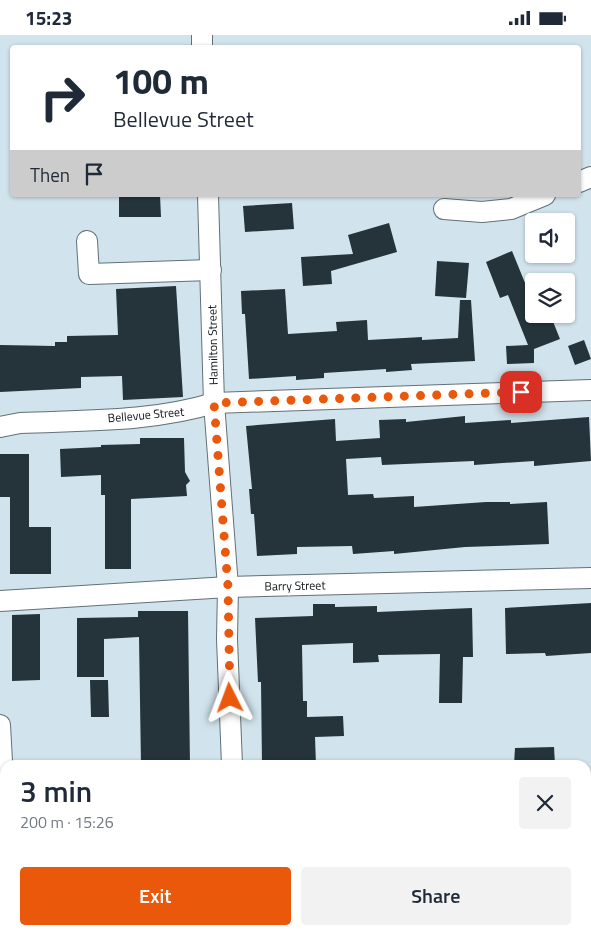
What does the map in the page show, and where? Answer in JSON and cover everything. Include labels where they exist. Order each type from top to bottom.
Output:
[{"type":"street","name":"Hamilton Street","points":[[208,197],[214,403],[228,587],[227,639],[232,760]]},
{"type":"street","points":[[444,209],[482,212],[510,209],[540,197]]},
{"type":"street","points":[[87,241],[89,274],[211,270]]},
{"type":"street","name":"Bellevue Street","points":[[0,427],[20,423],[161,415],[188,411],[214,403],[591,390]]},
{"type":"street","name":"Barry Street","points":[[0,601],[228,587],[591,578]]},
{"type":"street","points":[[0,725],[2,760]]},
{"type":"building","points":[[119,197],[160,197],[161,217],[119,217]]},
{"type":"building","points":[[292,203],[294,229],[245,232],[243,206]]},
{"type":"building","points":[[389,223],[397,252],[331,271],[332,284],[303,286],[301,257],[353,254],[348,235]]},
{"type":"building","points":[[512,251],[525,283],[525,323],[554,323],[560,339],[534,349],[534,363],[507,364],[506,346],[528,345],[508,295],[500,298],[486,262]]},
{"type":"building","points":[[437,261],[469,263],[466,298],[435,296]]},
{"type":"building","points":[[176,286],[183,397],[123,400],[122,376],[81,377],[81,388],[0,392],[0,345],[55,346],[55,342],[67,342],[67,336],[118,335],[116,289]]},
{"type":"building","points":[[285,289],[288,334],[337,331],[336,322],[367,320],[368,340],[422,337],[422,340],[458,338],[460,300],[471,300],[475,361],[411,364],[412,370],[386,372],[386,369],[324,373],[324,378],[296,380],[296,376],[249,379],[245,314],[242,314],[241,291]]},
{"type":"building","points":[[584,340],[591,359],[575,365],[568,346]]},
{"type":"building","points":[[465,416],[465,423],[511,420],[511,423],[589,417],[591,461],[534,466],[534,461],[474,465],[474,461],[382,465],[381,457],[346,459],[348,495],[373,494],[374,498],[414,496],[414,507],[486,502],[510,502],[510,504],[547,502],[549,544],[465,547],[394,554],[394,551],[353,554],[352,546],[297,547],[297,554],[257,556],[254,514],[251,514],[249,489],[252,489],[246,426],[335,419],[336,441],[380,438],[379,420],[406,419],[406,422]]},
{"type":"building","points":[[140,438],[184,438],[185,472],[190,481],[186,485],[187,496],[131,499],[131,569],[105,569],[105,495],[101,495],[101,475],[61,477],[60,449],[140,444]]},
{"type":"building","points":[[0,454],[29,454],[29,527],[51,527],[51,574],[10,574],[10,497],[0,497]]},
{"type":"building","points":[[591,603],[591,653],[546,656],[545,653],[506,654],[505,608]]},
{"type":"building","points":[[313,604],[335,604],[335,607],[377,606],[377,612],[472,608],[473,657],[463,657],[462,703],[439,703],[440,654],[378,655],[379,662],[353,663],[353,643],[302,645],[303,701],[307,701],[307,717],[343,716],[344,736],[315,737],[316,760],[262,760],[261,682],[258,682],[255,618],[313,616]]},
{"type":"building","points":[[138,611],[188,611],[190,760],[141,760],[139,637],[104,639],[104,677],[77,677],[77,618],[138,617]]},
{"type":"building","points":[[40,614],[40,680],[12,681],[12,615]]},
{"type":"building","points":[[90,680],[108,680],[109,717],[91,717]]},
{"type":"building","points":[[554,747],[555,760],[514,760],[515,748]]},
{"type":"route","points":[[230,698],[227,639],[228,587],[214,403],[372,399],[521,392]]}]
